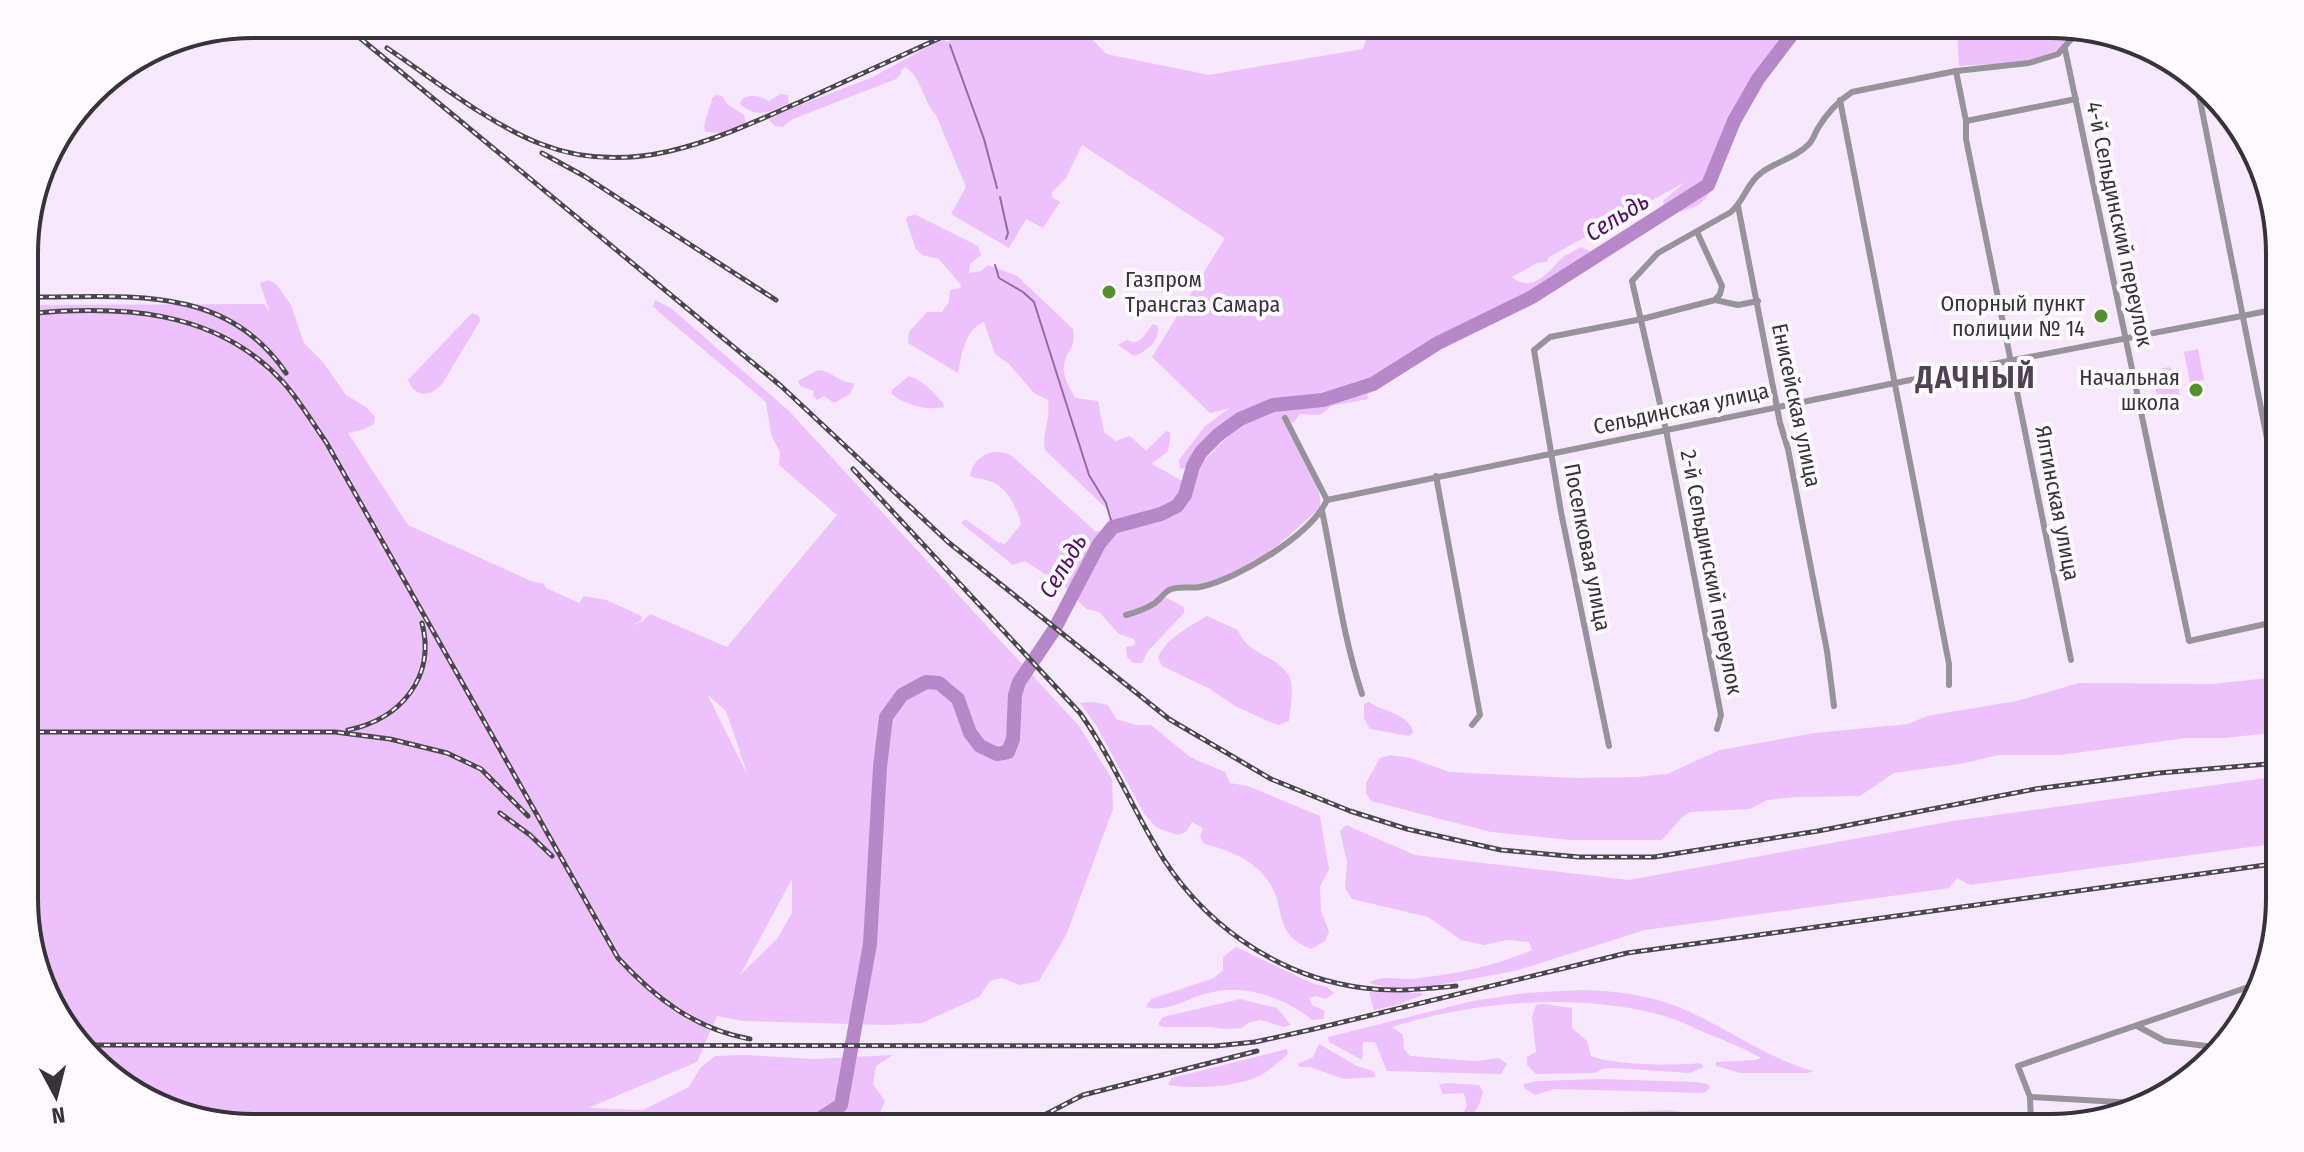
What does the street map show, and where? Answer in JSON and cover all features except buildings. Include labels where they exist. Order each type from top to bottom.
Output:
[{"type":"street","points":[[1715,300],[1722,286],[1697,232],[1738,206],[1753,180],[1764,170],[1779,165],[1811,143],[1829,112],[1840,100],[1852,92],[1956,71],[2014,67],[2058,54],[2072,39]]},
{"type":"street","name":"4-й Сельдинский переулок","points":[[2065,49],[2189,641],[2266,624]]},
{"type":"street","name":"Ялтинская улица","points":[[1956,71],[2009,361],[2071,660]]},
{"type":"street","points":[[2200,98],[2266,431]]},
{"type":"street","points":[[1966,121],[2076,99]]},
{"type":"street","points":[[1840,100],[1949,664],[1949,685]]},
{"type":"street","name":"Енисейская улица","points":[[1738,206],[1827,651],[1834,706]]},
{"type":"street","name":"2-й Сельдинский переулок","points":[[1697,232],[1658,253],[1632,281],[1666,430],[1721,715],[1717,729]]},
{"type":"street","points":[[1642,319],[1715,300],[1730,304],[1758,301]]},
{"type":"street","name":"Сельдинская улица","points":[[1327,500],[1895,383],[2266,312]]},
{"type":"street","name":"Поселковая улица","points":[[1609,746],[1534,354],[1537,345],[1550,337],[1642,319]]},
{"type":"street","points":[[1126,615],[1149,606],[1179,587],[1200,587],[1241,574],[1292,538],[1322,511],[1327,500],[1285,418]]},
{"type":"street","points":[[1436,476],[1480,715],[1472,725]]},
{"type":"street","points":[[1322,511],[1336,591],[1362,694]]},
{"type":"street","points":[[2031,1114],[2030,1097],[2018,1066],[2247,988]]},
{"type":"street","points":[[2137,1026],[2165,1041],[2208,1046]]},
{"type":"street","points":[[2030,1097],[2122,1102]]},
{"type":"shaded area","points":[[954,38],[1091,38],[1106,54],[1209,75],[1363,49],[1367,38],[1795,38],[1759,86],[1717,153],[1710,190],[1701,203],[1670,215],[1663,206],[1664,200],[1685,182],[1549,257],[1547,262],[1537,263],[1512,277],[1531,283],[1581,247],[1590,251],[1588,262],[1532,297],[1438,343],[1373,384],[1367,390],[1368,399],[1331,406],[1320,415],[1300,414],[1293,423],[1284,419],[1314,477],[1319,509],[1250,565],[1208,583],[1172,588],[1157,596],[1184,607],[1184,613],[1148,651],[1142,663],[1133,663],[1127,657],[1126,647],[1135,645],[1134,639],[1119,634],[1099,612],[1086,609],[1065,587],[1025,561],[1013,565],[961,523],[965,519],[1005,544],[1021,524],[1014,505],[1001,488],[970,476],[975,463],[992,452],[1012,456],[1095,531],[1100,531],[1112,517],[1045,450],[1048,400],[1034,393],[1009,364],[995,354],[984,322],[968,337],[958,373],[908,343],[909,332],[927,312],[942,312],[949,302],[950,290],[961,285],[939,259],[922,255],[916,249],[906,220],[908,216],[916,215],[978,246],[981,255],[970,264],[969,273],[981,271],[988,265],[1017,276],[1073,329],[1073,342],[1064,370],[1075,398],[1098,401],[1104,432],[1116,441],[1130,436],[1146,451],[1166,431],[1171,433],[1168,451],[1152,464],[1184,482],[1194,480],[1204,462],[1221,443],[1260,416],[1230,426],[1205,448],[1193,466],[1180,469],[1179,460],[1205,426],[1230,408],[1210,413],[1152,357],[1225,238],[1082,145],[1066,178],[1052,192],[1052,197],[1060,202],[1043,228],[1026,219],[1009,248],[951,214],[966,187],[936,115],[915,77],[905,67],[896,79],[793,119],[783,127],[775,126],[767,118],[873,77],[942,39],[948,42]]},
{"type":"shaded area","points":[[1957,38],[2070,39],[2044,57],[2021,62],[1959,66]]},
{"type":"shaded area","points":[[781,94],[788,95],[789,103],[770,111],[758,113],[740,104],[742,99],[749,96],[769,101]]},
{"type":"shaded area","points":[[722,96],[727,104],[744,115],[746,123],[722,133],[705,132],[712,98]]},
{"type":"shaded area","points":[[268,280],[276,284],[291,305],[304,343],[323,362],[346,395],[366,407],[375,417],[374,424],[348,433],[408,525],[531,581],[544,584],[546,588],[579,603],[584,596],[606,600],[642,616],[641,621],[628,626],[642,622],[650,614],[727,647],[837,515],[779,465],[780,453],[771,434],[766,402],[661,314],[653,306],[655,300],[671,308],[789,411],[1079,726],[1112,779],[1113,809],[1067,933],[1039,981],[1020,985],[1002,978],[990,981],[979,997],[922,1023],[886,1025],[743,1021],[717,1016],[697,1062],[588,1108],[643,1110],[689,1087],[700,1068],[715,1056],[813,1059],[893,1055],[876,1066],[873,1084],[885,1101],[879,1114],[253,1114],[198,1107],[171,1098],[111,1061],[82,1030],[67,1006],[54,981],[40,927],[38,305],[264,304],[270,313],[260,283]],"holes":[[[708,695],[726,711],[748,776],[708,696]],[[792,879],[792,913],[777,939],[740,975]]]},
{"type":"shaded area","points":[[472,313],[479,316],[480,321],[442,384],[428,393],[418,393],[408,380]]},
{"type":"shaded area","points":[[1153,324],[1158,326],[1156,337],[1143,352],[1134,356],[1118,345],[1127,340],[1136,342]]},
{"type":"shaded area","points":[[2198,349],[2204,380],[2190,383],[2184,352]]},
{"type":"shaded area","points":[[2169,367],[2174,371],[2183,408],[2166,414],[2161,411],[2152,375],[2155,370]]},
{"type":"shaded area","points":[[818,370],[853,383],[850,394],[834,403],[824,396],[817,400],[813,396],[814,391],[800,386],[798,381]]},
{"type":"shaded area","points":[[909,376],[928,387],[944,407],[916,406],[892,394],[892,390]]},
{"type":"shaded area","points":[[1207,616],[1238,630],[1248,645],[1277,663],[1289,676],[1292,698],[1289,721],[1279,725],[1270,722],[1162,666],[1158,658],[1166,645]]},
{"type":"shaded area","points":[[2266,678],[2266,734],[2186,738],[2060,755],[1999,755],[1894,773],[1860,796],[1796,797],[1767,800],[1750,809],[1691,812],[1682,817],[1662,840],[1570,840],[1491,832],[1371,801],[1366,793],[1366,783],[1380,758],[1390,755],[1411,758],[1449,772],[1576,778],[1636,777],[1667,774],[1720,750],[1815,733],[1908,724],[1927,716],[2017,701],[2079,683],[2212,684]]},
{"type":"shaded area","points":[[1369,702],[1407,721],[1413,732],[1409,736],[1370,729],[1364,718],[1364,704]]},
{"type":"shaded area","points":[[1080,703],[1108,705],[1116,719],[1136,725],[1151,725],[1190,757],[1225,772],[1230,783],[1248,786],[1320,816],[1329,869],[1320,887],[1321,911],[1329,931],[1325,941],[1311,949],[1292,937],[1286,930],[1276,896],[1266,878],[1243,858],[1204,844],[1200,837],[1203,828],[1192,822],[1186,832],[1178,835],[1157,828],[1145,815],[1096,725]]},
{"type":"shaded area","points":[[2266,778],[2266,845],[1970,885],[1957,878],[1949,888],[1645,930],[1515,971],[1421,988],[1369,983],[1384,978],[1412,979],[1443,975],[1489,965],[1532,950],[1529,942],[1507,940],[1484,945],[1461,940],[1428,917],[1352,899],[1345,888],[1347,862],[1340,831],[1346,825],[1415,855],[1629,880],[1953,821]]},
{"type":"shaded area","points":[[1236,947],[1311,983],[1327,987],[1334,993],[1326,999],[1316,996],[1309,998],[1312,1005],[1325,1011],[1323,1019],[1312,1020],[1290,1005],[1266,995],[1239,990],[1205,994],[1163,1008],[1146,1007],[1151,999],[1214,978],[1223,970],[1223,957]]},
{"type":"shaded area","points":[[1582,990],[1628,994],[1673,1005],[1776,1057],[1813,1071],[1741,1073],[1716,1066],[1716,1062],[1761,1058],[1661,1015],[1589,1003],[1488,1006],[1392,1027],[1403,1035],[1404,1049],[1410,1056],[1475,1061],[1499,1058],[1507,1064],[1501,1074],[1387,1071],[1375,1042],[1363,1042],[1362,1060],[1329,1042],[1328,1037],[1473,1001],[1525,993]]},
{"type":"shaded area","points":[[1369,992],[1421,993],[1423,995],[1374,1010]]},
{"type":"shaded area","points":[[1240,999],[1277,1008],[1291,1025],[1284,1027],[1261,1020],[1250,1022],[1242,1028],[1225,1029],[1162,1027],[1158,1024],[1163,1017]]},
{"type":"shaded area","points":[[1536,1005],[1572,1008],[1572,1028],[1587,1041],[1591,1056],[1645,1064],[1700,1063],[1704,1067],[1689,1073],[1615,1068],[1594,1073],[1536,1074],[1527,1065],[1527,1057],[1536,1052],[1532,1017]]},
{"type":"shaded area","points":[[1319,1044],[1357,1066],[1373,1071],[1376,1077],[1344,1079],[1310,1067],[1299,1067],[1298,1064],[1313,1057]]},
{"type":"shaded area","points":[[1287,1049],[1288,1054],[1253,1079],[1203,1087],[1168,1085],[1172,1078]]},
{"type":"shaded area","points":[[1538,1081],[1695,1082],[1708,1084],[1710,1088],[1704,1093],[1555,1089],[1535,1095],[1524,1088],[1524,1084]]},
{"type":"shaded area","points":[[1439,1085],[1479,1085],[1483,1092],[1476,1111],[1463,1114],[1467,1106],[1464,1093],[1443,1094]]},
{"type":"shaded area","points":[[1670,1110],[1681,1114],[1618,1114]]},
{"type":"waterway","name":"Сельдь","points":[[827,1114],[841,1105],[870,944],[880,767],[886,717],[902,695],[926,682],[939,683],[958,699],[970,733],[980,746],[997,754],[1008,752],[1013,739],[1015,695],[1019,682],[1054,630],[1099,544],[1113,527],[1161,514],[1177,506],[1185,495],[1193,466],[1201,452],[1240,419],[1273,405],[1323,400],[1373,384],[1438,343],[1532,297],[1708,185],[1734,121],[1758,79],[1789,38]]},
{"type":"waterway","points":[[950,45],[984,139],[997,188]]},
{"type":"waterway","points":[[1000,197],[1008,233],[1006,239]]},
{"type":"waterway","points":[[995,265],[999,278],[1034,302],[1089,475],[1106,503],[1113,527]]},
{"type":"railway","points":[[360,38],[781,386],[948,542],[1169,719],[1271,779],[1350,811],[1407,829],[1501,850],[1579,857],[1654,857],[1818,831],[2035,789],[2159,773],[2266,764]]},
{"type":"railway","points":[[387,48],[481,113],[521,135],[575,154],[609,158],[675,150],[707,140],[940,38]]},
{"type":"railway","points":[[542,153],[584,176],[776,300]]},
{"type":"railway","points":[[38,297],[133,297],[201,309],[233,322],[261,343],[286,373]]},
{"type":"railway","points":[[38,313],[130,312],[196,326],[227,339],[256,357],[283,382],[326,442],[618,958],[646,986],[677,1010],[711,1028],[750,1039]]},
{"type":"railway","points":[[853,469],[1080,713],[1173,873],[1217,921],[1271,958],[1300,972],[1332,982],[1387,990],[1456,986]]},
{"type":"railway","points":[[348,730],[384,716],[410,693],[424,661],[422,623]]},
{"type":"railway","points":[[38,732],[335,732],[390,739],[447,753],[481,769],[528,816]]},
{"type":"railway","points":[[500,813],[552,856]]},
{"type":"railway","points":[[95,1045],[1215,1046],[1255,1042],[1314,1029],[1627,953],[2266,865]]},
{"type":"railway","points":[[1046,1114],[1083,1095],[1257,1051]]},
{"type":"place","name":"Газпром Трансгаз Самара","points":[[1109,292]]},
{"type":"place","name":"Опорный пункт полиции № 14","points":[[2101,316]]},
{"type":"place","name":"Начальная школа","points":[[2196,390]]},
{"type":"district","name":"ДАЧНЫЙ","points":[[1976,378]]}]
